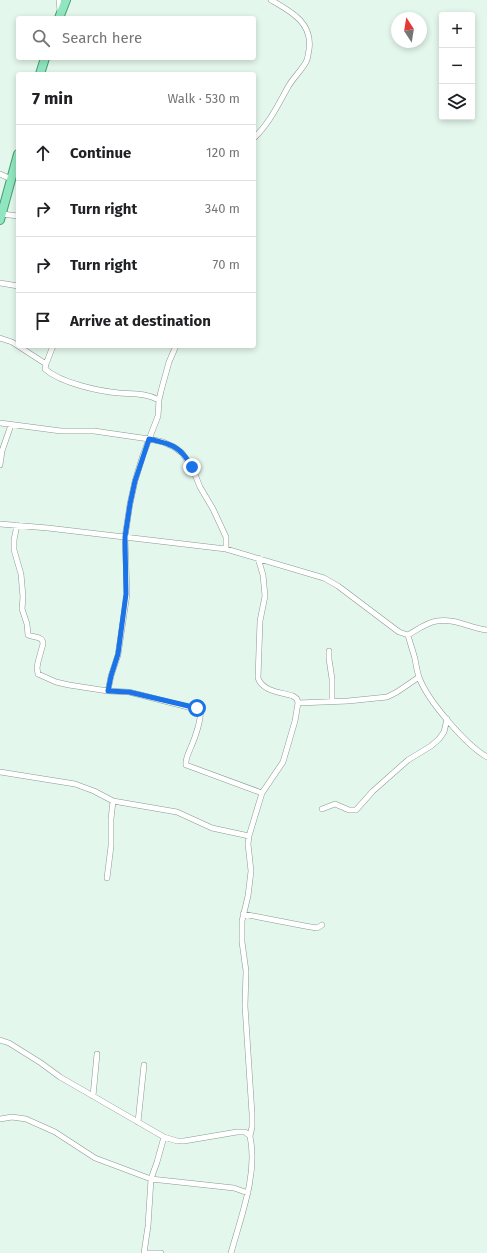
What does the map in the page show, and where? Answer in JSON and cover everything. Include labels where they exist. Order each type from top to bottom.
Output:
[{"type":"main road","points":[[59,16],[66,0]]},
{"type":"main road","points":[[41,72],[44,60]]},
{"type":"main road","points":[[1,213],[16,161]]},
{"type":"street","points":[[59,0],[59,16]]},
{"type":"street","points":[[256,136],[264,128],[292,81],[306,62],[310,44],[309,36],[303,24],[286,9],[271,0]]},
{"type":"street","points":[[0,174],[11,179]]},
{"type":"street","points":[[1,213],[16,216]]},
{"type":"street","points":[[0,283],[16,286]]},
{"type":"street","points":[[0,338],[16,345]]},
{"type":"street","points":[[21,348],[46,364]]},
{"type":"street","points":[[52,348],[45,369],[50,372],[79,385],[111,392],[142,394],[152,396],[159,400]]},
{"type":"street","points":[[108,691],[118,654],[126,594],[125,537],[130,504],[135,481],[158,416],[159,400],[169,362],[175,348]]},
{"type":"street","points":[[0,423],[61,431],[94,432],[149,439],[163,442],[174,447],[182,453],[192,467],[200,487],[213,509],[226,537],[226,549]]},
{"type":"street","points":[[0,465],[2,451],[11,425]]},
{"type":"street","points":[[0,524],[226,549],[324,578],[338,586],[399,632],[408,635],[436,621],[446,620],[487,630]]},
{"type":"street","points":[[17,525],[14,550],[21,574],[23,597],[22,608],[27,624],[27,632],[28,635],[41,638],[43,641],[37,668],[38,674],[69,686],[129,692],[200,710],[200,717],[186,760],[186,765],[262,793]]},
{"type":"street","points":[[231,1253],[248,1193],[252,1170],[250,1136],[252,1127],[245,1006],[246,971],[242,942],[242,921],[248,896],[251,871],[248,844],[262,793],[283,762],[295,721],[298,703],[297,699],[293,696],[263,686],[259,682],[260,622],[265,596],[263,575],[258,558]]},
{"type":"street","points":[[408,635],[419,677],[425,690],[447,719],[465,739],[487,757]]},
{"type":"street","points":[[329,651],[332,679],[332,701]]},
{"type":"street","points":[[298,703],[348,701],[387,697],[419,677]]},
{"type":"street","points":[[322,809],[335,804],[349,810],[356,810],[374,791],[408,760],[431,746],[438,739],[444,732],[447,719]]},
{"type":"street","points":[[0,772],[75,784],[94,791],[113,802],[177,812],[212,828],[249,836]]},
{"type":"street","points":[[107,878],[111,846],[111,819],[113,802]]},
{"type":"street","points":[[243,914],[318,928],[322,925]]},
{"type":"street","points":[[0,1040],[9,1043],[41,1062],[60,1077],[164,1137],[177,1142],[237,1132],[245,1132],[250,1136]]},
{"type":"street","points":[[93,1096],[97,1054]]},
{"type":"street","points":[[138,1122],[144,1065]]},
{"type":"street","points":[[0,1120],[12,1117],[26,1119],[55,1132],[95,1158],[150,1179],[217,1185],[234,1188],[248,1193]]},
{"type":"street","points":[[144,1253],[148,1226],[150,1179],[157,1162],[164,1137]]},
{"type":"street","points":[[148,1253],[161,1253]]},
{"type":"route","points":[[192,467],[182,453],[174,447],[163,442],[149,439],[135,481],[127,522],[125,537],[126,594],[118,654],[108,691],[129,692],[197,708]]}]
